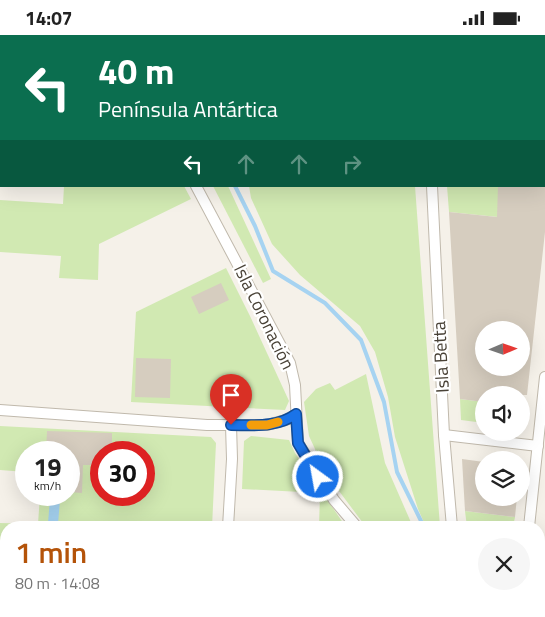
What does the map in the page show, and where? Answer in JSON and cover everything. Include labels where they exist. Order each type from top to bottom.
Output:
[{"type":"street","name":"Isla Coronación","points":[[197,187],[290,363],[295,385],[298,443],[334,500],[352,521]]},
{"type":"street","name":"Isla Betta","points":[[432,187],[444,435],[451,521]]},
{"type":"street","points":[[530,521],[545,377]]},
{"type":"street","points":[[0,410],[207,425],[267,425],[289,419],[296,414]]},
{"type":"street","points":[[228,521],[232,459],[231,425]]},
{"type":"street","points":[[444,435],[538,446]]},
{"type":"green space","points":[[64,187],[185,187],[191,199],[99,244],[98,280],[59,278],[61,256],[0,252],[0,200],[63,204]]},
{"type":"green space","points":[[214,187],[228,187],[271,279],[263,283]]},
{"type":"green space","points":[[249,187],[415,187],[440,521],[423,521],[418,509],[395,437],[388,397],[375,352],[360,326],[300,275],[272,244],[251,198]]},
{"type":"green space","points":[[447,187],[498,187],[498,217],[449,212]]},
{"type":"green space","points":[[226,268],[289,401],[285,410],[131,402],[136,312]]},
{"type":"green space","points":[[366,374],[385,463],[410,521],[362,521],[327,475],[309,436],[304,402],[316,389],[330,383],[335,390]]},
{"type":"green space","points":[[460,399],[475,401],[475,422],[461,420]]},
{"type":"green space","points":[[0,426],[211,437],[216,443],[212,521],[38,521],[39,506],[80,506],[80,441],[15,441],[15,471],[0,470]]},
{"type":"green space","points":[[251,436],[289,440],[295,453],[342,521],[319,521],[320,493],[242,489],[244,441]]},
{"type":"green space","points":[[465,511],[515,517],[514,521],[466,521]]},
{"type":"water","points":[[49,506],[60,506],[58,521],[48,521]]},
{"type":"building","points":[[498,187],[545,187],[545,232],[530,368],[530,321],[475,321],[475,376],[529,376],[528,386],[475,386],[475,401],[460,399],[449,212],[497,217]]},
{"type":"building","points":[[221,283],[229,300],[199,314],[191,297]]},
{"type":"building","points":[[136,358],[171,359],[170,398],[135,397]]},
{"type":"building","points":[[47,431],[112,433],[112,441],[90,441],[90,465],[83,465],[82,493],[80,493],[80,441],[47,441]]},
{"type":"building","points":[[462,459],[475,461],[475,506],[516,506],[515,517],[465,511]]},
{"type":"waterway","points":[[236,187],[255,226],[273,271],[325,303],[361,340],[384,402],[397,472],[421,521]]},
{"type":"slow traffic","points":[[251,425],[267,425],[278,422]]},
{"type":"route","points":[[231,425],[267,425],[289,419],[296,414],[298,443],[318,477]]}]
